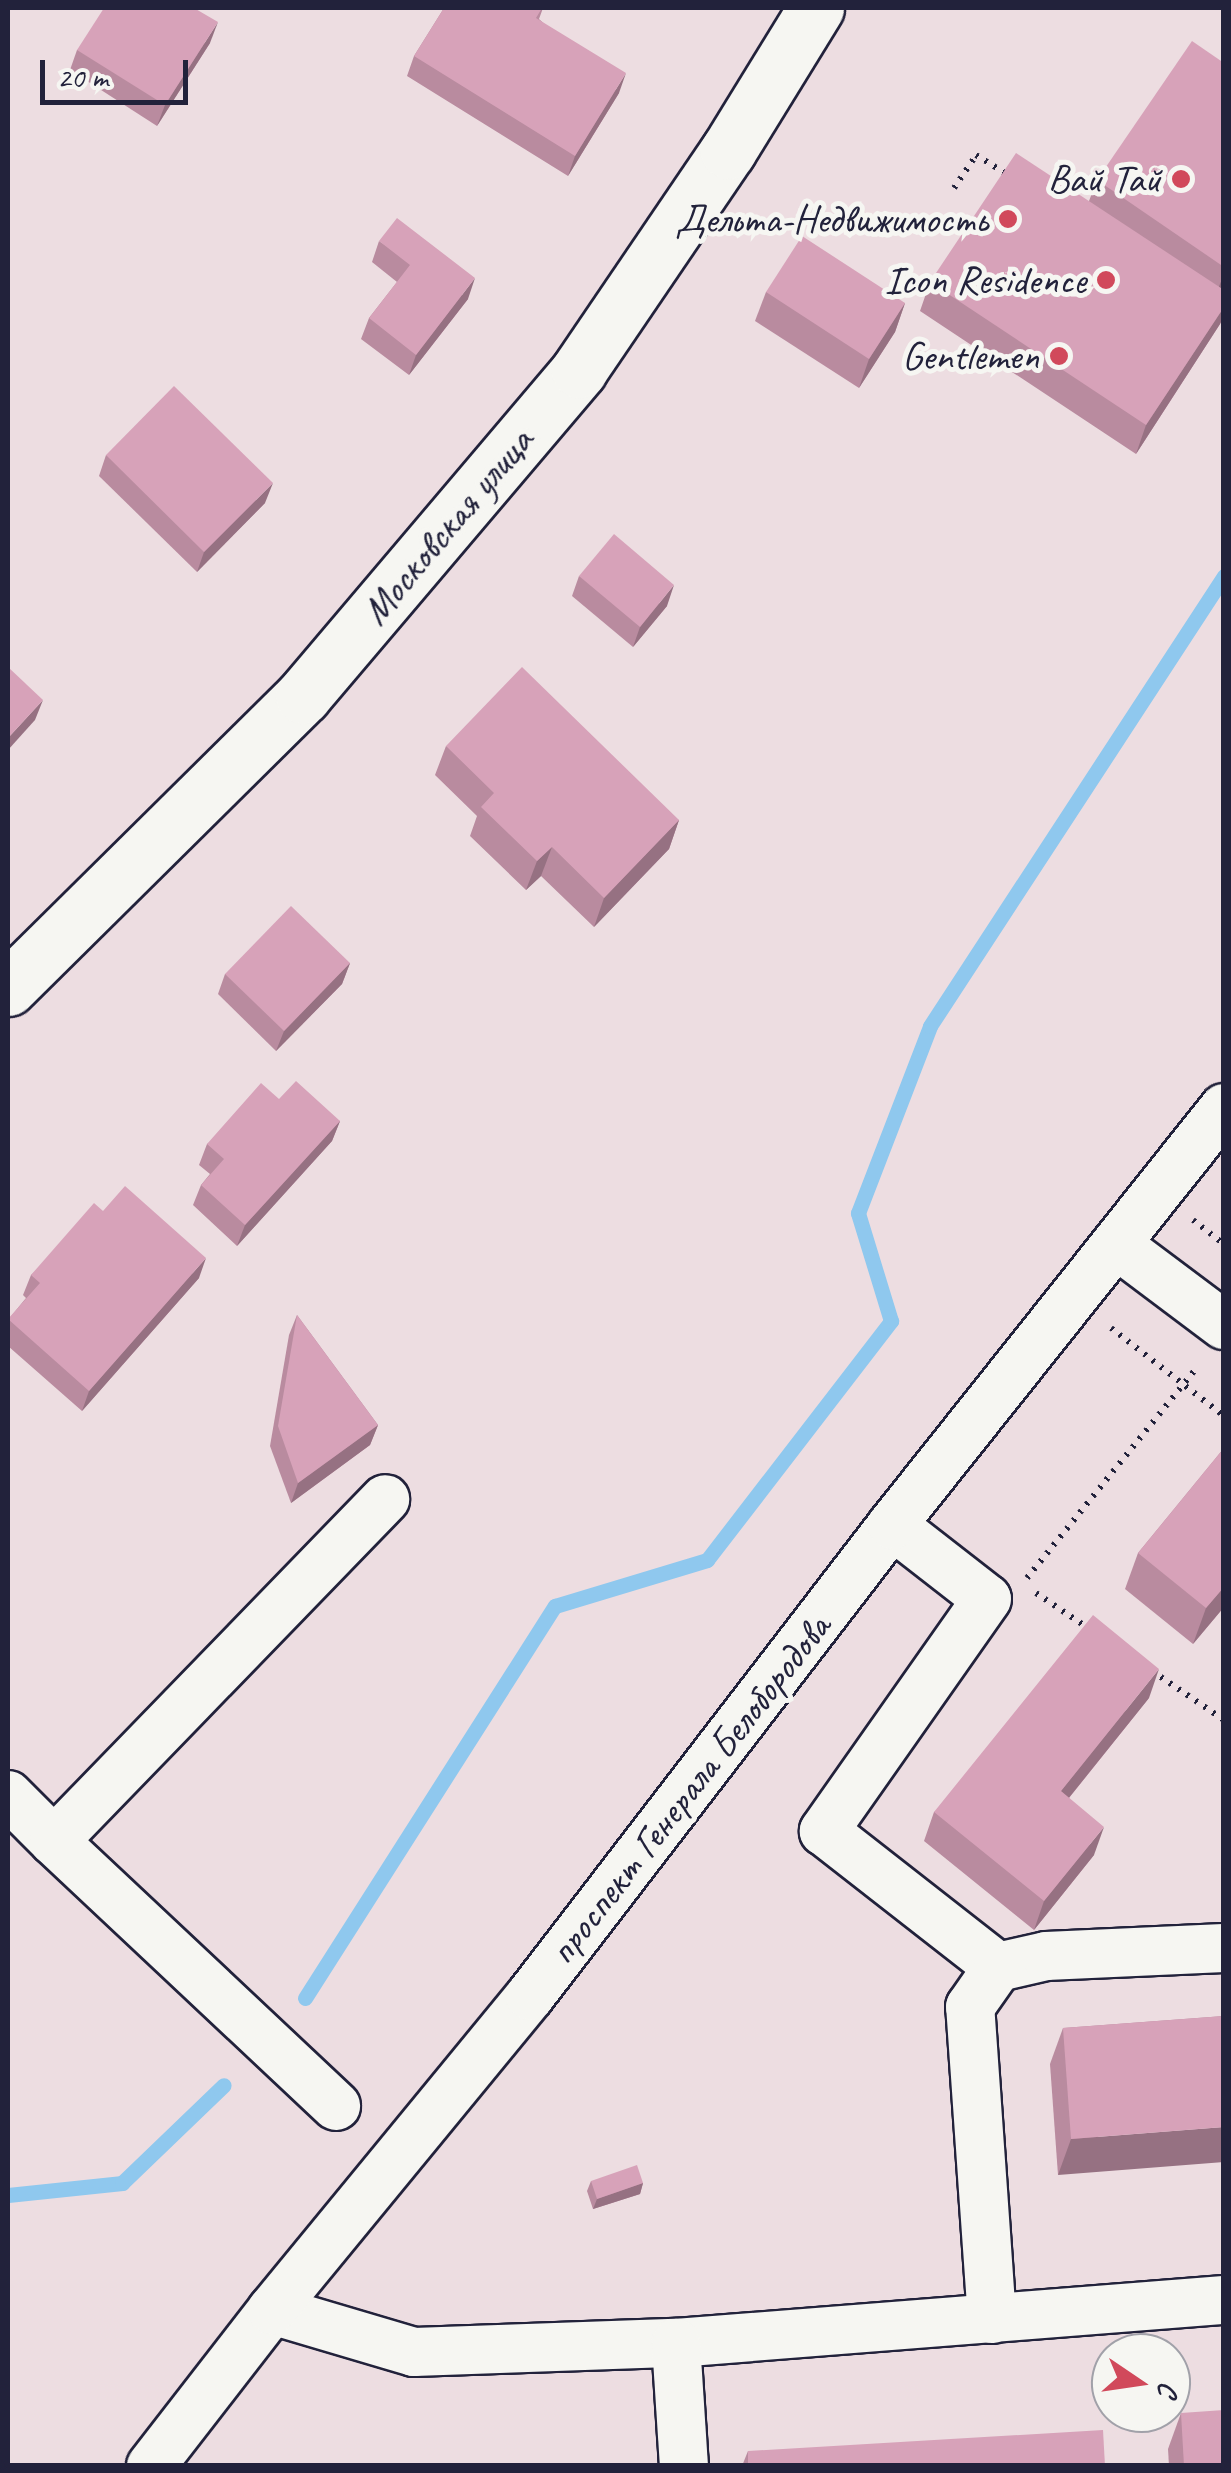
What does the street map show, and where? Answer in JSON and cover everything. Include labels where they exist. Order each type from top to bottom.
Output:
[{"type":"main road","name":"Московская улица","points":[[8,988],[303,696],[579,370],[728,151],[816,8]]},
{"type":"street","name":"проспект Генерала Белобородова","points":[[151,2466],[272,2310],[530,1996],[892,1526],[1224,1108]]},
{"type":"street","points":[[1116,1244],[1214,1342]]},
{"type":"street","points":[[54,1842],[385,1499]]},
{"type":"street","points":[[892,1526],[987,1599],[824,1831],[998,1967]]},
{"type":"street","points":[[8,1795],[336,2106]]},
{"type":"street","points":[[992,2319],[970,2006],[998,1967],[1046,1956],[1224,1948]]},
{"type":"street","points":[[272,2310],[414,2352],[676,2343],[1224,2300]]},
{"type":"street","points":[[676,2343],[684,2466]]},
{"type":"path","points":[[954,188],[976,154],[1008,175]]},
{"type":"path","points":[[1178,1209],[1224,1244]]},
{"type":"path","points":[[1110,1327],[1224,1416]]},
{"type":"path","points":[[1100,1636],[1022,1584],[1214,1342]]},
{"type":"path","points":[[1146,1668],[1224,1720]]},
{"type":"building","points":[[104,8],[194,8],[218,22],[165,105],[77,50]]},
{"type":"building","points":[[444,8],[542,8],[536,18],[626,73],[575,156],[414,56]]},
{"type":"building","points":[[1192,41],[1224,63],[1224,267],[1097,180]]},
{"type":"building","points":[[1016,153],[1224,290],[1224,307],[1146,425],[930,282]]},
{"type":"building","points":[[397,218],[475,278],[416,355],[369,318],[410,265],[379,241]]},
{"type":"building","points":[[802,236],[905,303],[869,359],[766,292]]},
{"type":"building","points":[[174,386],[273,483],[204,552],[106,455]]},
{"type":"building","points":[[614,534],[674,585],[640,627],[579,576]]},
{"type":"building","points":[[8,667],[43,700],[8,738]]},
{"type":"building","points":[[522,667],[679,820],[604,898],[552,847],[537,861],[481,807],[494,793],[446,746]]},
{"type":"building","points":[[291,906],[350,963],[284,1031],[225,974]]},
{"type":"building","points":[[296,1081],[340,1121],[245,1225],[201,1185],[224,1159],[207,1144],[261,1083],[279,1099]]},
{"type":"building","points":[[125,1186],[206,1258],[89,1391],[8,1319],[40,1283],[31,1275],[94,1203],[103,1211]]},
{"type":"building","points":[[297,1315],[378,1425],[298,1483],[278,1426]]},
{"type":"building","points":[[1224,1448],[1224,1587],[1206,1608],[1138,1553]]},
{"type":"building","points":[[1093,1615],[1159,1669],[1061,1791],[1104,1827],[1044,1901],[934,1812]]},
{"type":"building","points":[[1224,2016],[1224,2127],[1071,2139],[1063,2028]]},
{"type":"building","points":[[637,2165],[643,2183],[597,2199],[591,2181]]},
{"type":"building","points":[[1224,2410],[1224,2466],[1184,2466],[1182,2433],[1191,2433],[1191,2412]]},
{"type":"building","points":[[1091,2431],[1103,2433],[1105,2466],[748,2466],[748,2451]]},
{"type":"waterway","points":[[305,1998],[555,1606],[707,1560],[891,1321],[858,1213],[930,1026],[1224,576]]},
{"type":"waterway","points":[[8,2195],[122,2183],[224,2085]]},
{"type":"place","name":"Вай Тай","points":[[1181,179]]},
{"type":"place","name":"Дельта-Недвижимость","points":[[1008,219]]},
{"type":"place","name":"Icon Residence","points":[[1106,280]]},
{"type":"place","name":"Gentlemen","points":[[1059,356]]}]
